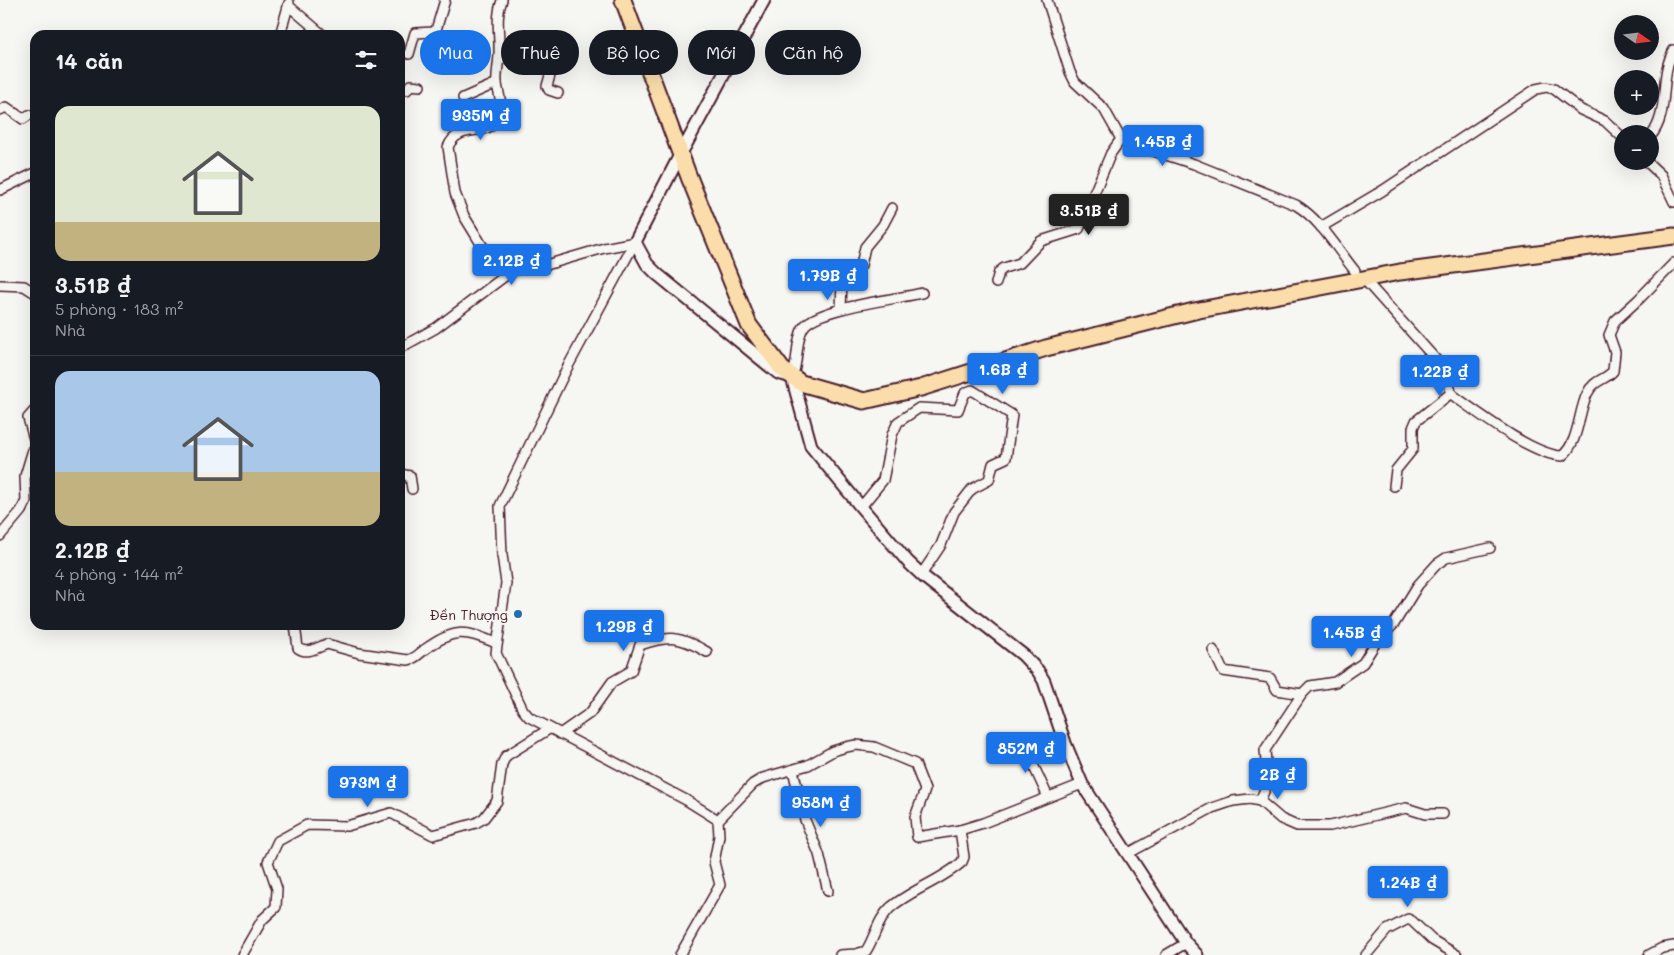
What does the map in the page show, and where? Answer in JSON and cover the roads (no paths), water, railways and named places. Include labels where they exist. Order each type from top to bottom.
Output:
[{"type":"highway","points":[[623,0],[636,30]]},
{"type":"highway","points":[[630,0],[639,30]]},
{"type":"highway","points":[[654,75],[682,152],[755,322],[757,333],[766,350],[782,369],[809,386],[858,398],[864,393],[923,378],[988,357],[1077,332],[1204,301],[1359,274],[1674,236]]},
{"type":"highway","points":[[1359,274],[1415,261],[1674,228]]},
{"type":"street","points":[[408,54],[416,33],[433,32],[436,30],[445,0]]},
{"type":"street","points":[[502,0],[497,24],[499,58],[497,83],[501,101],[500,111],[494,124],[488,128],[461,132],[450,141],[448,147],[455,193],[464,216],[491,260],[513,270]]},
{"type":"street","points":[[680,955],[720,885],[714,862],[719,836],[718,820],[686,800],[529,718],[523,710],[500,666],[496,653],[496,642],[506,583],[502,555],[500,506],[566,370],[764,0]]},
{"type":"street","points":[[1047,0],[1070,72],[1075,82],[1104,109],[1121,139],[1140,149],[1194,164],[1296,204],[1321,228],[1359,274],[1448,372],[1451,393],[1506,433],[1551,454],[1562,456],[1571,448],[1580,411],[1588,392],[1596,381],[1613,370],[1615,352],[1609,335],[1615,321],[1640,300],[1674,263]]},
{"type":"street","points":[[281,30],[289,3],[318,30]]},
{"type":"street","points":[[1656,125],[1659,120],[1668,62],[1674,50]]},
{"type":"street","points":[[499,58],[551,60],[553,65],[547,86],[549,90],[558,93]]},
{"type":"street","points":[[463,98],[497,83]]},
{"type":"street","points":[[405,90],[413,85],[420,86]]},
{"type":"street","points":[[1321,228],[1382,192],[1536,89],[1546,87],[1554,89],[1581,110],[1605,121],[1614,129]]},
{"type":"street","points":[[0,110],[6,107],[10,108],[23,119],[29,115]]},
{"type":"street","points":[[996,283],[999,272],[1004,268],[1020,263],[1041,241],[1079,229],[1108,161],[1121,139]]},
{"type":"street","points":[[1656,170],[1661,175],[1674,202]]},
{"type":"street","points":[[0,190],[30,175]]},
{"type":"street","points":[[841,309],[842,281],[861,265],[865,247],[883,225],[892,208]]},
{"type":"street","points":[[405,345],[436,328],[513,270],[546,265],[604,248],[635,242]]},
{"type":"street","points":[[635,242],[647,264],[657,274],[778,372],[792,377]]},
{"type":"street","points":[[0,285],[24,286],[30,290]]},
{"type":"street","points":[[922,293],[841,309],[812,319],[805,324],[801,331],[797,364],[792,377],[811,446],[921,575],[1022,655],[1038,671],[1044,680],[1068,751],[1082,784],[1186,943],[1197,955]]},
{"type":"street","points":[[861,506],[883,480],[894,426],[919,408],[958,410],[965,393],[972,390],[1012,415],[1006,458],[993,464],[989,480],[972,490],[954,512],[941,545],[921,575]]},
{"type":"street","points":[[1394,486],[1396,470],[1413,449],[1412,428],[1416,421],[1451,393]]},
{"type":"street","points":[[0,536],[26,501],[25,476],[30,459]]},
{"type":"street","points":[[405,475],[410,476],[412,489]]},
{"type":"street","points":[[1260,801],[1267,774],[1265,750],[1302,694],[1310,686],[1335,682],[1363,664],[1376,642],[1397,620],[1415,590],[1437,564],[1446,558],[1490,548]]},
{"type":"street","points":[[296,630],[298,648],[302,650],[314,650],[327,644],[359,654],[408,660],[414,658],[442,638],[457,632],[472,633],[496,642]]},
{"type":"street","points":[[560,734],[590,713],[612,682],[631,671],[640,645],[673,638],[686,640],[707,652]]},
{"type":"street","points":[[1213,650],[1223,671],[1270,678],[1277,690],[1302,694]]},
{"type":"street","points":[[242,955],[262,920],[276,907],[277,889],[268,862],[278,841],[307,825],[347,826],[391,813],[433,835],[476,824],[484,818],[497,801],[502,764],[506,756],[511,751],[540,737],[549,729]]},
{"type":"street","points":[[1010,744],[1028,754],[1048,797]]},
{"type":"street","points":[[718,820],[753,784],[776,773],[793,770],[846,746],[865,745],[883,750],[910,760],[919,770],[925,790],[915,816],[917,837],[960,830],[1014,812],[1082,784]]},
{"type":"street","points":[[793,770],[805,820],[819,854],[828,891]]},
{"type":"street","points":[[1128,854],[1212,808],[1233,801],[1250,799],[1260,801],[1281,819],[1297,826],[1330,826],[1406,808],[1424,814],[1443,814]]},
{"type":"street","points":[[840,955],[866,951],[878,926],[890,908],[915,889],[962,862],[964,857],[960,830]]},
{"type":"street","points":[[1366,955],[1387,930],[1408,920],[1412,921],[1441,947],[1457,955]]},
{"type":"street","points":[[1166,955],[1186,943]]},
{"type":"street","points":[[1650,955],[1662,948],[1674,946]]},
{"type":"place","name":"Đền Thượng","points":[[518,614]]}]
